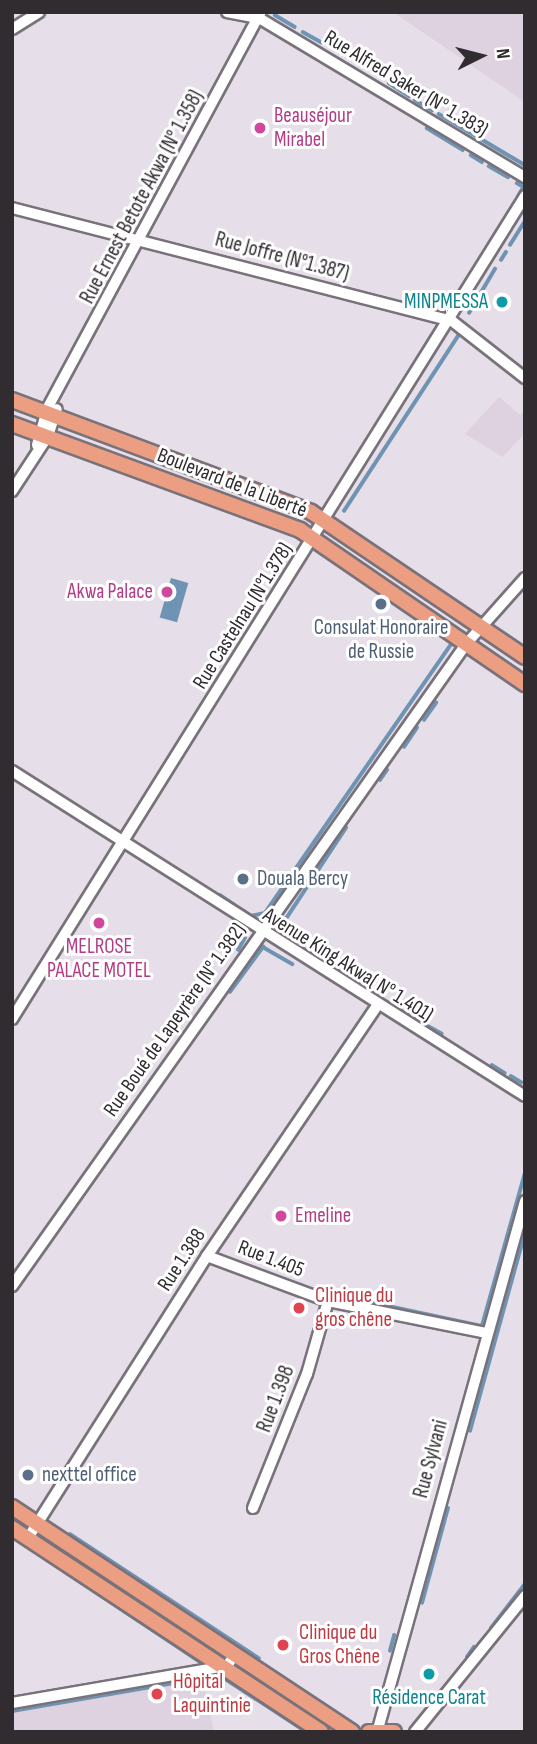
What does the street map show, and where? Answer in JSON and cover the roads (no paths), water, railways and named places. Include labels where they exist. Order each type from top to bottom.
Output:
[{"type":"main road","name":"Boulevard de la Liberté","points":[[12,400],[53,407],[327,521],[525,657]]},
{"type":"main road","name":"Boulevard de la Liberté","points":[[12,424],[315,538],[525,684]]},
{"type":"main road","points":[[12,1507],[231,1660],[321,1732]]},
{"type":"main road","points":[[12,1528],[352,1732]]},
{"type":"main road","points":[[373,1730],[394,1732]]},
{"type":"street","points":[[12,29],[38,12]]},
{"type":"street","name":"Rue Alfred Saker (N° 1.383)","points":[[228,12],[260,15],[525,177]]},
{"type":"street","name":"Rue Ernest Betote Akwa (N° 1.358)","points":[[12,491],[41,437],[53,407],[260,15]]},
{"type":"street","name":"Rue Castelnau (N°1.378)","points":[[12,1019],[452,321],[525,196]]},
{"type":"street","name":"Rue Joffre (N°1.387)","points":[[12,208],[452,321],[525,377]]},
{"type":"street","name":"Rue Boué de Lapeyrère (N° 1.382)","points":[[12,1286],[259,933],[467,643],[525,579]]},
{"type":"street","name":"Avenue King Akwa( N° 1.401)","points":[[12,771],[124,841],[259,933],[525,1096]]},
{"type":"street","name":"Rue 1.388","points":[[28,1538],[207,1256],[376,1007]]},
{"type":"street","name":"Rue Sylvani","points":[[373,1730],[525,1200]]},
{"type":"street","name":"Rue 1.405","points":[[207,1256],[328,1301],[486,1334]]},
{"type":"street","name":"Rue 1.398","points":[[253,1508],[307,1374],[328,1301]]},
{"type":"street","points":[[415,1732],[525,1596]]},
{"type":"street","points":[[12,1703],[231,1660]]},
{"type":"water","points":[[171,578],[188,583],[177,622],[160,617]]},
{"type":"waterway","points":[[275,15],[295,27]]},
{"type":"waterway","points":[[303,32],[321,42]]},
{"type":"waterway","points":[[389,83],[409,96]]},
{"type":"waterway","points":[[415,100],[432,110]]},
{"type":"waterway","points":[[439,114],[525,165]]},
{"type":"waterway","points":[[427,128],[463,150]]},
{"type":"waterway","points":[[471,155],[482,162]]},
{"type":"waterway","points":[[489,166],[508,177]]},
{"type":"waterway","points":[[517,183],[524,187],[519,196]]},
{"type":"waterway","points":[[510,245],[525,221]]},
{"type":"waterway","points":[[501,260],[506,252]]},
{"type":"waterway","points":[[469,313],[495,269]]},
{"type":"waterway","points":[[344,511],[460,333]]},
{"type":"waterway","points":[[220,895],[251,916],[265,913],[452,643]]},
{"type":"waterway","points":[[424,720],[436,703]]},
{"type":"waterway","points":[[404,747],[417,728]]},
{"type":"waterway","points":[[380,780],[387,770]]},
{"type":"waterway","points":[[276,934],[346,828]]},
{"type":"waterway","points":[[238,950],[245,938]]},
{"type":"waterway","points":[[230,992],[263,947],[292,964]]},
{"type":"waterway","points":[[357,984],[415,1019]]},
{"type":"waterway","points":[[419,1021],[442,1034]]},
{"type":"waterway","points":[[492,1065],[505,1073]]},
{"type":"waterway","points":[[511,1076],[521,1082]]},
{"type":"waterway","points":[[360,1300],[482,1326],[525,1173]]},
{"type":"waterway","points":[[470,1431],[525,1233]]},
{"type":"waterway","points":[[49,1515],[56,1503]]},
{"type":"waterway","points":[[422,1603],[448,1508]]},
{"type":"waterway","points":[[70,1534],[259,1658]]},
{"type":"waterway","points":[[64,1571],[199,1661]]},
{"type":"waterway","points":[[491,1628],[525,1584]]},
{"type":"waterway","points":[[390,1651],[394,1636]]},
{"type":"waterway","points":[[467,1657],[474,1647]]},
{"type":"waterway","points":[[12,1711],[220,1675]]},
{"type":"waterway","points":[[221,1676],[307,1732]]},
{"type":"place","name":"Beauséjour Mirabel","points":[[260,128]]},
{"type":"place","name":"MINPMESSA","points":[[502,302]]},
{"type":"place","name":"Akwa Palace","points":[[167,592]]},
{"type":"place","name":"Consulat Honoraire de Russie","points":[[381,604]]},
{"type":"place","name":"Douala Bercy","points":[[243,879]]},
{"type":"place","name":"MELROSE PALACE MOTEL","points":[[99,923]]},
{"type":"place","name":"Emeline","points":[[281,1216]]},
{"type":"place","name":"Clinique du gros chêne","points":[[299,1308]]},
{"type":"place","name":"nexttel office","points":[[28,1475]]},
{"type":"place","name":"Clinique du Gros Chêne","points":[[283,1645]]},
{"type":"place","name":"Résidence Carat","points":[[429,1674]]},
{"type":"place","name":"Hôpital Laquintinie","points":[[157,1694]]}]
